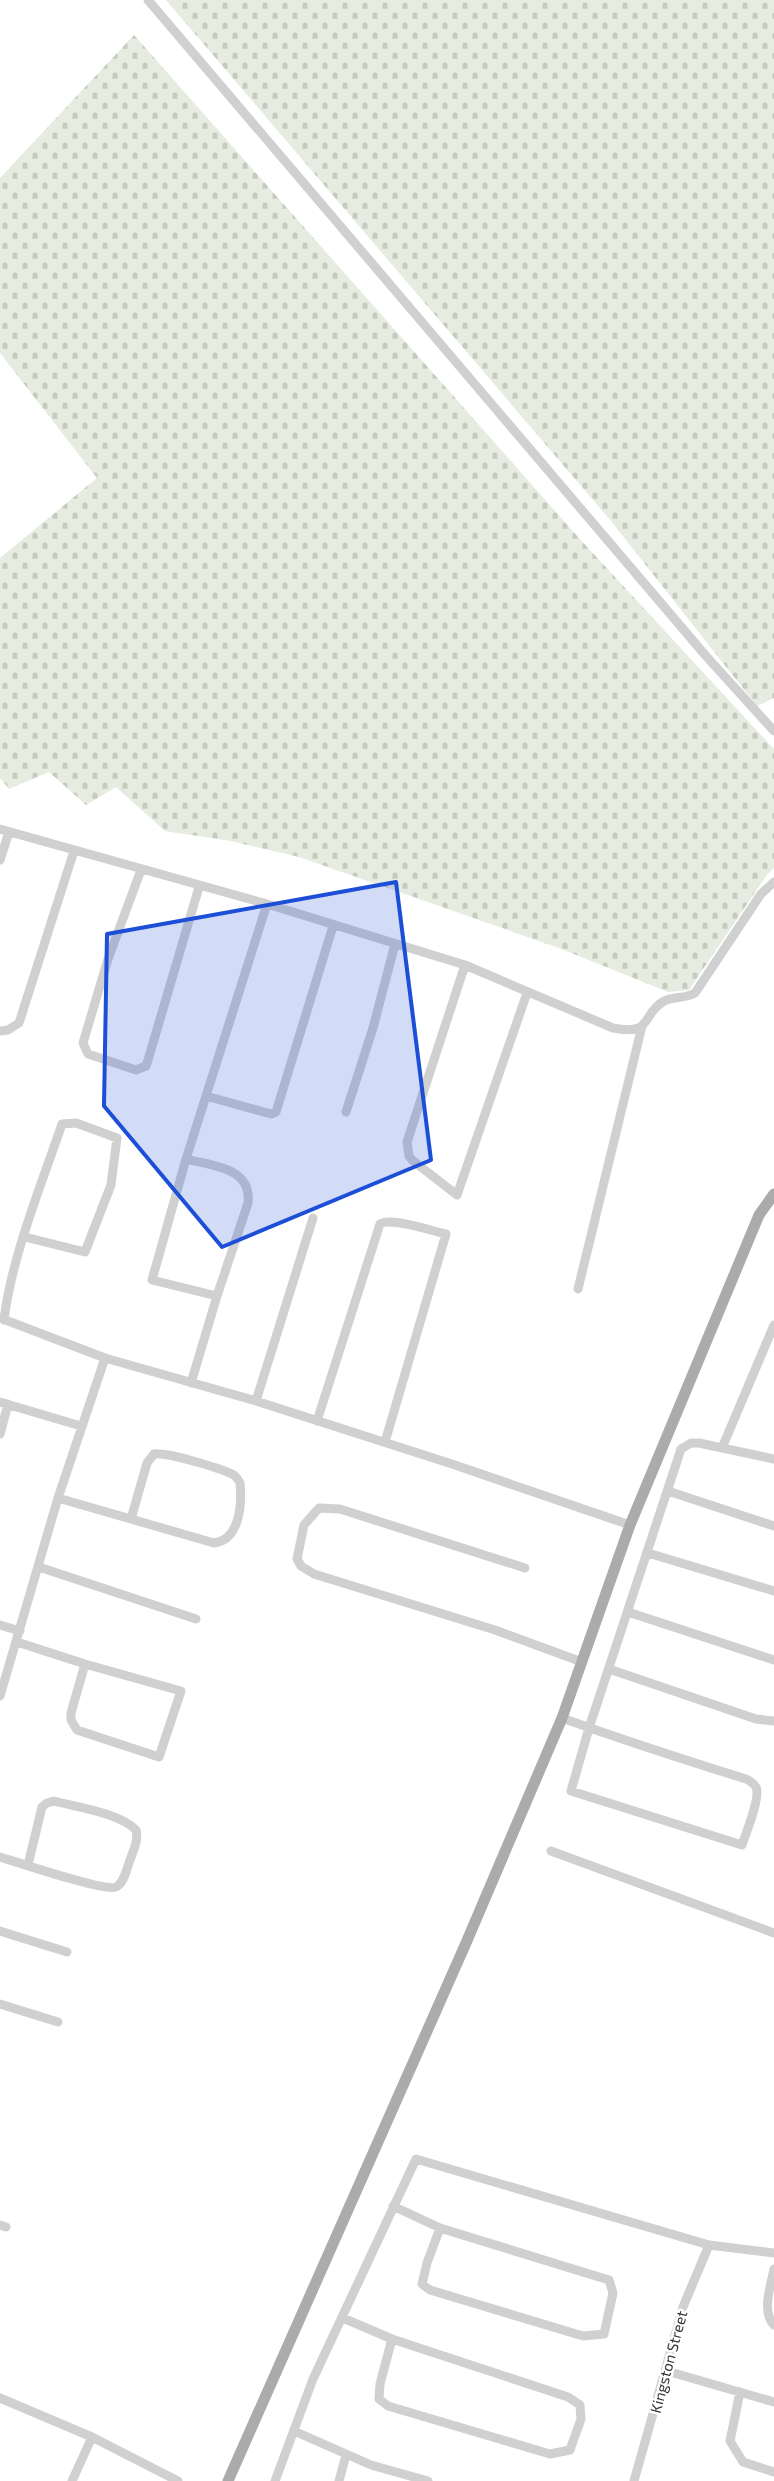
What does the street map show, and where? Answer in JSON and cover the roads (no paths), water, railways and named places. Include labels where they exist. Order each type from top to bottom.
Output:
[{"type":"main road","points":[[228,2481],[466,1943],[562,1718],[630,1525],[759,1215],[774,1194]]},
{"type":"street","points":[[148,0],[706,656],[774,731]]},
{"type":"street","points":[[0,860],[4,830],[199,887],[267,904],[333,926],[465,965],[613,1028],[631,1030],[642,1026]]},
{"type":"street","points":[[0,1031],[8,1030],[19,1023],[74,851]]},
{"type":"street","points":[[141,870],[108,959],[84,1043],[88,1054],[136,1070],[146,1066],[199,887]]},
{"type":"street","points":[[578,1289],[642,1026],[664,1001],[695,993],[761,894],[774,882]]},
{"type":"street","points":[[217,1296],[152,1280],[186,1159],[267,904]]},
{"type":"street","points":[[206,1096],[271,1114],[276,1112],[333,926]]},
{"type":"street","points":[[346,1112],[395,944]]},
{"type":"street","points":[[465,965],[407,1142],[409,1156],[412,1160],[457,1195],[527,993]]},
{"type":"street","points":[[24,1237],[85,1252],[111,1185],[117,1138],[76,1123],[62,1124],[24,1237],[2,1319],[105,1358],[256,1401],[385,1442],[630,1525]]},
{"type":"street","points":[[186,1159],[234,1172],[242,1178],[249,1193],[248,1203],[191,1383]]},
{"type":"street","points":[[256,1401],[313,1218]]},
{"type":"street","points":[[317,1421],[377,1228],[386,1222],[446,1234],[385,1442]]},
{"type":"street","points":[[722,1448],[774,1325]]},
{"type":"street","points":[[0,1696],[58,1498],[105,1358]]},
{"type":"street","points":[[0,1434],[4,1403],[82,1426]]},
{"type":"street","points":[[562,1718],[589,1728],[752,1782],[756,1787],[757,1798],[742,1845],[570,1791],[589,1728],[668,1490],[677,1457],[685,1446],[698,1444],[774,1459]]},
{"type":"street","points":[[58,1498],[204,1541],[222,1542],[233,1533],[238,1516],[240,1483],[234,1475],[165,1454],[154,1454],[147,1463],[131,1519]]},
{"type":"street","points":[[668,1490],[774,1526]]},
{"type":"street","points":[[525,1568],[340,1509],[328,1507],[319,1508],[304,1525],[297,1559],[301,1566],[314,1574],[494,1630],[582,1662]]},
{"type":"street","points":[[648,1552],[774,1592]]},
{"type":"street","points":[[39,1567],[196,1619]]},
{"type":"street","points":[[628,1612],[774,1660]]},
{"type":"street","points":[[0,1625],[20,1631]]},
{"type":"street","points":[[17,1642],[85,1664],[181,1691],[160,1756],[77,1730],[73,1725],[71,1713],[85,1664]]},
{"type":"street","points":[[609,1669],[756,1719],[774,1721]]},
{"type":"street","points":[[0,1857],[105,1888],[118,1886],[122,1882],[136,1842],[136,1830],[132,1826],[107,1814],[54,1801],[47,1803],[42,1807],[28,1865]]},
{"type":"street","points":[[551,1851],[774,1933]]},
{"type":"street","points":[[0,1931],[67,1952]]},
{"type":"street","points":[[0,2004],[58,2022]]},
{"type":"street","points":[[275,2481],[313,2379],[416,2159],[709,2245],[774,2253]]},
{"type":"street","points":[[393,2206],[440,2228],[609,2280],[612,2293],[604,2334],[583,2336],[430,2290],[422,2284],[427,2263],[440,2228]]},
{"type":"street","name":"Kingston Street","points":[[634,2481],[667,2371],[683,2307],[709,2245]]},
{"type":"street","points":[[774,2269],[768,2305],[769,2320],[774,2325]]},
{"type":"street","points":[[343,2318],[392,2339],[568,2397],[580,2405],[581,2419],[570,2450],[550,2454],[388,2406],[379,2398],[380,2384],[392,2339]]},
{"type":"street","points":[[667,2371],[774,2402]]},
{"type":"street","points":[[740,2392],[730,2441],[743,2462],[774,2472]]},
{"type":"street","points":[[0,2398],[92,2437],[178,2481]]},
{"type":"street","points":[[294,2431],[371,2465],[428,2481]]},
{"type":"street","points":[[72,2481],[92,2437]]},
{"type":"street","points":[[339,2481],[346,2455]]}]
